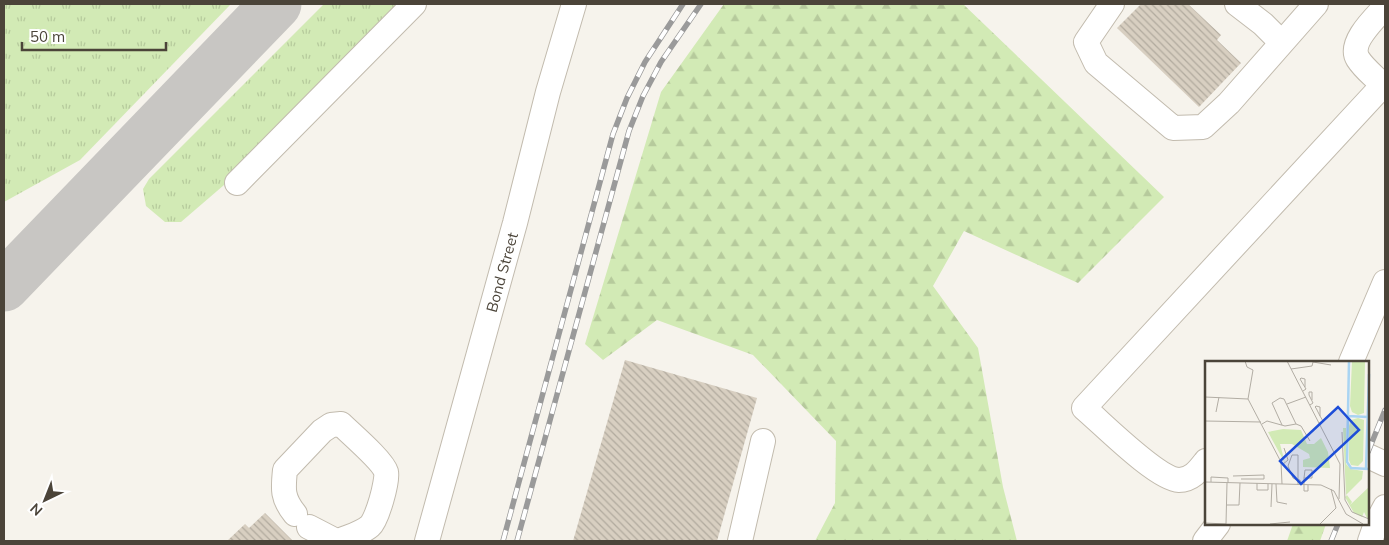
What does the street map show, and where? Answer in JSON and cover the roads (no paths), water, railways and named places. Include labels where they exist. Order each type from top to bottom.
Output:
[{"type":"street","points":[[237,183],[414,4]]},
{"type":"street","name":"Bond Street","points":[[427,541],[515,224],[548,92],[574,4]]},
{"type":"street","points":[[1112,4],[1086,42],[1096,63],[1173,128],[1203,127],[1228,103],[1316,4]]},
{"type":"street","points":[[1237,4],[1263,24],[1281,42]]},
{"type":"street","points":[[1205,462],[1192,477],[1180,480],[1168,478],[1152,467],[1084,408],[1385,85],[1358,58],[1356,51],[1363,32],[1385,7]]},
{"type":"street","points":[[1353,359],[1385,282]]},
{"type":"street","points":[[341,424],[386,471],[385,484],[375,520],[364,530],[337,541],[302,520],[286,503],[284,489],[285,470],[322,431],[331,425],[341,424]]},
{"type":"street","points":[[740,541],[762,440]]},
{"type":"street","points":[[1369,456],[1385,464]]},
{"type":"street","points":[[1370,541],[1385,507]]},
{"type":"street","points":[[1204,541],[1217,525]]},
{"type":"railway","points":[[503,541],[613,134],[627,98],[645,62],[683,4]]},
{"type":"railway","points":[[517,541],[629,131],[643,96],[661,62],[701,4]]},
{"type":"railway","points":[[1369,450],[1385,410]]},
{"type":"railway","points":[[1331,541],[1338,525]]}]
